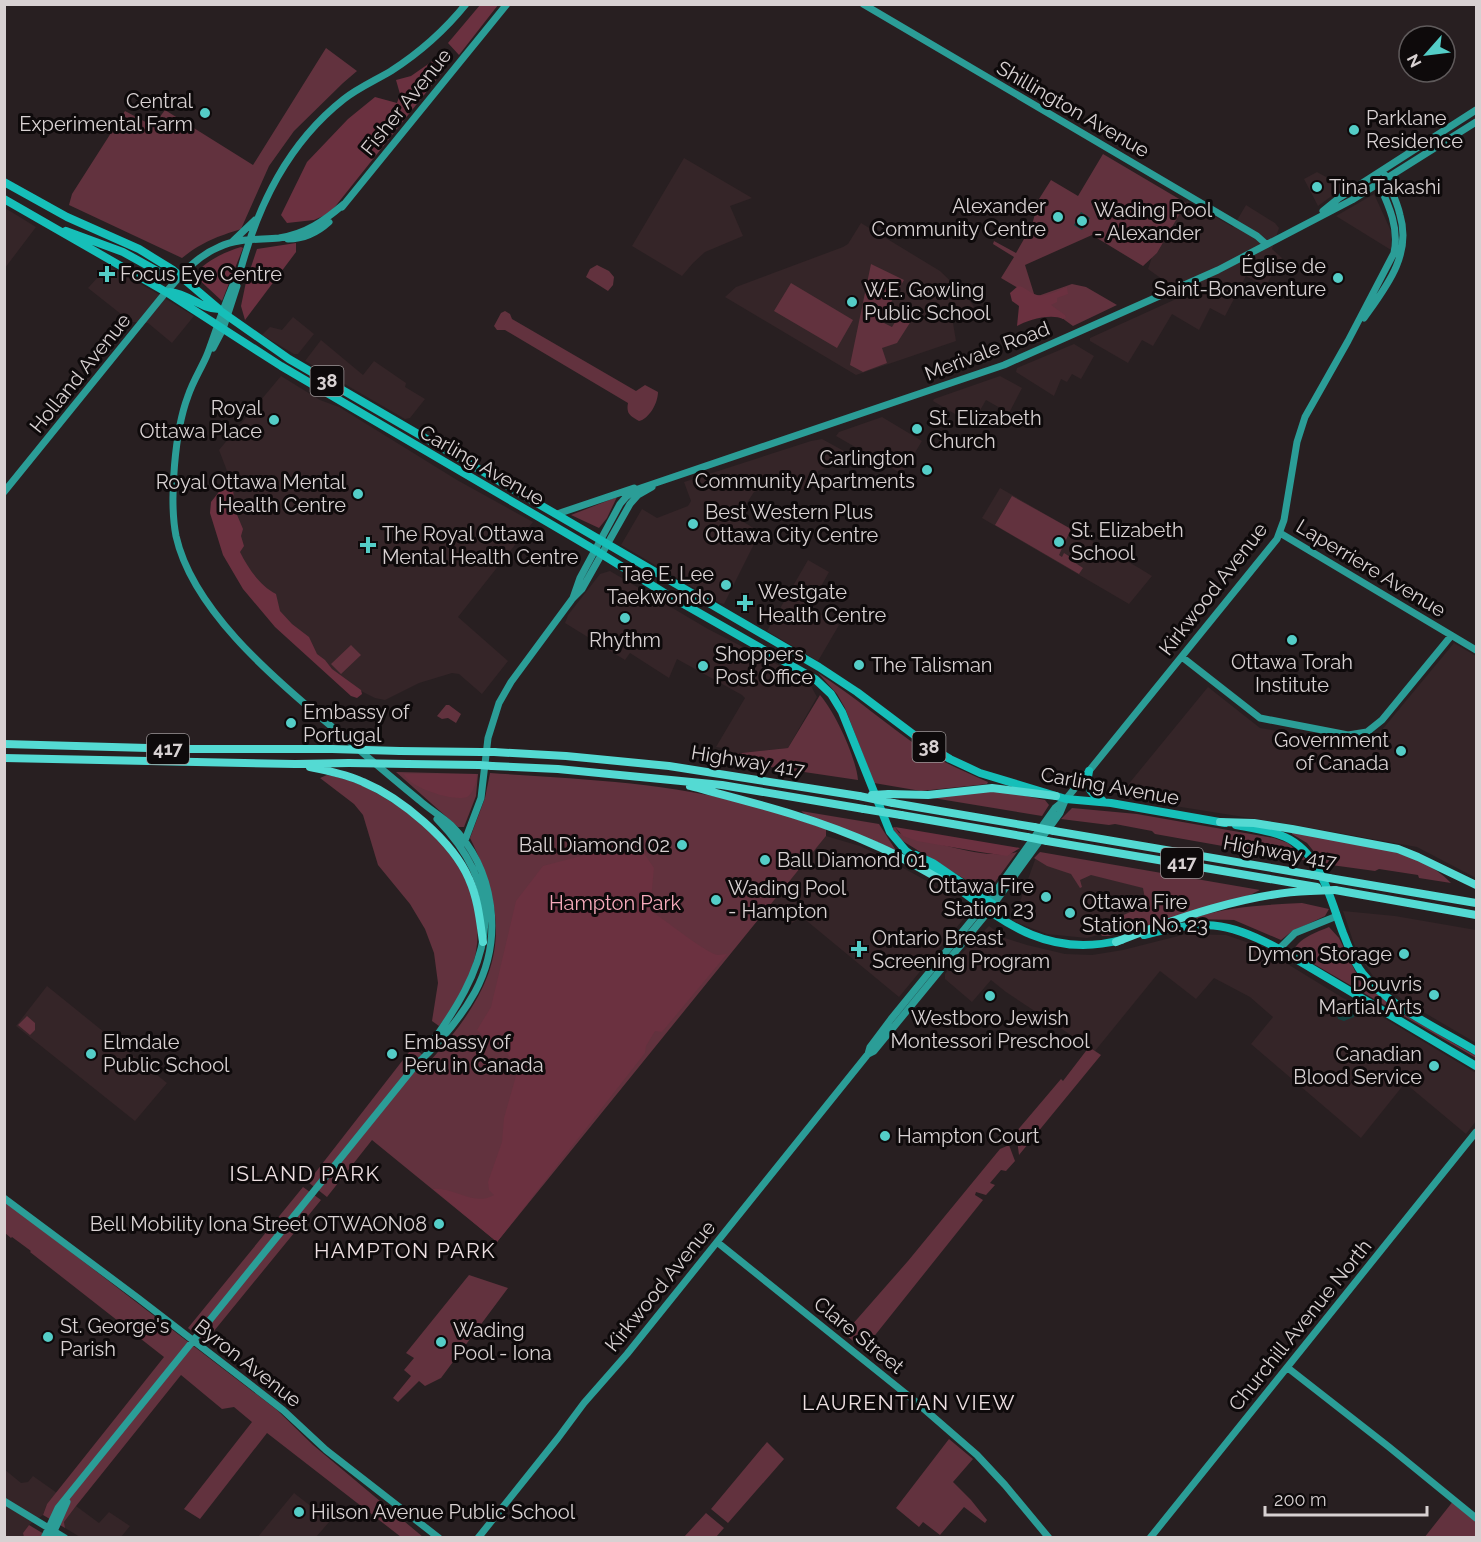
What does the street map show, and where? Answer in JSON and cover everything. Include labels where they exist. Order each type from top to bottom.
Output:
[{"type":"highway","name":"Highway 417","points":[[4,744],[184,749],[494,752],[669,766],[859,796],[1476,903]]},
{"type":"highway","name":"417","points":[[4,758],[479,765],[722,785],[1313,889],[1335,890],[1476,915]]},
{"type":"highway","points":[[295,764],[337,773],[370,785],[394,800],[436,833],[456,855],[469,879],[477,901],[483,942]]},
{"type":"highway","points":[[669,780],[769,806],[833,827],[887,850],[958,889]]},
{"type":"highway","points":[[859,796],[928,795],[992,788],[1056,796]]},
{"type":"highway","points":[[1220,822],[1254,823],[1398,849],[1418,856],[1476,885]]},
{"type":"highway","points":[[1116,942],[1152,927],[1258,897],[1313,889]]},
{"type":"main road","points":[[44,1538],[50,1532],[71,1492],[417,1064],[453,1025],[470,1001],[490,950],[492,927],[489,895],[476,859],[464,840],[445,820],[264,668],[218,616],[190,573],[175,529],[175,474],[184,409],[190,390],[206,357],[213,349],[221,327],[223,312],[268,193],[285,163],[320,121],[345,98],[415,54],[453,20],[466,4]]},
{"type":"main road","name":"Fisher Avenue","points":[[332,220],[507,4]]},
{"type":"main road","name":"Shillington Avenue","points":[[863,4],[1257,236],[1266,244]]},
{"type":"main road","name":"Merivale Road","points":[[1314,218],[1339,198],[1476,110]]},
{"type":"main road","name":"Merivale Road","points":[[464,840],[479,804],[488,738],[499,703],[511,682],[573,598],[582,590],[623,500],[632,492],[1004,365],[1186,285],[1341,206],[1476,122]]},
{"type":"main road","name":"Kirkwood Avenue","points":[[1348,341],[1386,285],[1402,254],[1402,223],[1382,170]]},
{"type":"main road","name":"Kirkwood Avenue","points":[[478,1538],[584,1403],[627,1354],[868,1054],[874,1051],[988,906],[1045,821],[1066,799],[1275,542],[1280,533],[1300,429],[1308,410],[1390,262],[1396,246],[1395,225],[1375,175]]},
{"type":"main road","name":"Carling Avenue","points":[[4,182],[67,217],[139,249],[180,276],[223,312],[275,350],[819,667],[857,692],[943,756],[980,773],[1066,799],[1106,802],[1220,822],[1275,833],[1289,839],[1302,847],[1317,868],[1356,963],[1375,987],[1394,1002],[1476,1051]]},
{"type":"main road","name":"Carling Avenue","points":[[4,199],[166,292],[272,361],[666,594],[803,670],[831,694],[842,712],[887,826],[897,843],[958,889],[988,906],[1020,931],[1049,941],[1082,946],[1116,942],[1178,926],[1212,924],[1245,932],[1279,949],[1476,1066]]},
{"type":"main road","name":"Holland Avenue","points":[[279,238],[315,227],[344,204]]},
{"type":"main road","points":[[231,243],[258,217]]},
{"type":"main road","name":"Holland Avenue","points":[[4,492],[166,292],[203,255],[231,243],[250,239],[291,239],[306,236],[320,230],[332,220]]},
{"type":"main road","points":[[46,224],[123,252],[168,277],[180,276]]},
{"type":"main road","points":[[166,292],[183,294],[209,309],[223,312]]},
{"type":"main road","points":[[338,400],[344,390]]},
{"type":"main road","name":"Merivale Road","points":[[605,542],[635,498],[659,483]]},
{"type":"main road","points":[[557,514],[632,488],[646,486]]},
{"type":"main road","name":"Laperriere Avenue","points":[[1280,533],[1476,650]]},
{"type":"main road","points":[[1182,657],[1260,718],[1348,735],[1367,732],[1382,720],[1451,636]]},
{"type":"main road","points":[[1089,771],[1088,790],[1106,802]]},
{"type":"main road","points":[[417,1064],[469,986],[478,964],[485,922],[483,899],[476,876],[465,855],[445,827],[421,802]]},
{"type":"main road","points":[[464,840],[465,855]]},
{"type":"main road","points":[[908,853],[922,856],[933,862],[988,906]]},
{"type":"main road","points":[[1279,949],[1295,933],[1337,916]]},
{"type":"main road","name":"Churchill Avenue North","points":[[1150,1538],[1476,1132]]},
{"type":"main road","name":"Byron Avenue","points":[[4,1198],[283,1410],[319,1444],[439,1538]]},
{"type":"main road","name":"Clare Street","points":[[717,1242],[916,1402],[977,1455],[1049,1538]]},
{"type":"main road","points":[[1288,1368],[1476,1518]]},
{"type":"main road","points":[[4,1501],[50,1532],[65,1538]]},
{"type":"shaded area","points":[[684,158],[752,198],[730,206],[743,236],[705,252],[682,276],[632,246]]},
{"type":"shaded area","points":[[1317,172],[1344,187],[1318,206],[1304,179]]},
{"type":"shaded area","points":[[1374,194],[1391,231],[1391,250],[1336,216]]},
{"type":"shaded area","points":[[1187,201],[1233,227],[1246,205],[1275,223],[1279,228],[1272,249],[1282,258],[1265,287],[1246,276],[1225,316],[1210,308],[1199,330],[1172,314],[1153,346],[1142,340],[1128,363],[1090,341],[1090,338],[1176,299],[1169,284],[1148,269],[1152,257],[1157,253]]},
{"type":"shaded area","points":[[5,208],[36,227],[4,268]]},
{"type":"shaded area","name":"W.E. Gowling Public School","points":[[861,223],[940,271],[967,297],[974,307],[952,317],[956,341],[856,375],[725,297],[736,287],[843,247],[848,244]]},
{"type":"shaded area","points":[[108,266],[194,316],[172,343],[148,323],[131,322],[88,288]]},
{"type":"shaded area","points":[[293,317],[314,334],[298,354],[294,354],[262,335],[270,327],[282,330]]},
{"type":"shaded area","points":[[321,340],[363,375],[374,361],[406,383],[405,387],[425,399],[410,418],[405,419],[305,361]]},
{"type":"shaded area","points":[[1074,344],[1094,356],[1081,379],[1072,374],[1067,382],[1061,379],[1054,396],[1016,372],[1017,368]]},
{"type":"shaded area","name":"The Royal Ottawa Mental Health Centre","points":[[281,376],[320,400],[339,407],[457,480],[533,522],[458,617],[508,661],[482,694],[459,674],[452,673],[419,683],[385,700],[375,698],[347,684],[264,610],[213,505],[231,481],[219,450]]},
{"type":"shaded area","points":[[1000,376],[1022,388],[1009,413],[986,400],[972,424],[933,401],[934,399]]},
{"type":"shaded area","points":[[882,417],[922,441],[902,474],[836,436],[839,432]]},
{"type":"shaded area","points":[[822,439],[853,456],[851,459],[818,471],[818,484],[790,493],[785,481],[754,492],[737,518],[760,532],[724,604],[621,545],[642,509],[657,518],[688,506],[691,501],[684,482]]},
{"type":"shaded area","name":"St. Elizabeth School","points":[[1000,488],[1152,576],[1129,604],[982,518]]},
{"type":"shaded area","points":[[808,560],[829,572],[809,608],[839,625],[818,661],[767,631]]},
{"type":"shaded area","points":[[610,571],[708,629],[788,670],[811,686],[817,697],[788,748],[723,755],[723,748],[716,747],[745,698],[742,695],[677,659],[669,678],[630,653],[625,660],[565,623],[568,615],[600,574]]},
{"type":"shaded area","points":[[1454,643],[1476,656],[1476,878],[1417,847],[1118,797],[1208,687],[1260,728],[1357,745],[1376,737]]},
{"type":"shaded area","points":[[826,836],[860,846],[885,858],[936,886],[965,907],[966,916],[899,997],[802,917],[789,925],[767,908]]},
{"type":"shaded area","points":[[1036,857],[1165,881],[1130,927],[1087,938],[1047,934],[1013,921]]},
{"type":"shaded area","points":[[1343,911],[1395,916],[1476,930],[1476,1043],[1403,1000],[1373,976],[1354,944]]},
{"type":"shaded area","points":[[989,926],[1005,938],[1065,954],[1092,955],[1123,950],[1186,934],[1226,935],[1258,946],[1343,998],[1379,1015],[1476,1073],[1476,1121],[1466,1134],[1405,1083],[1361,1138],[1251,1044],[1273,1017],[1250,997],[1214,978],[1196,999],[1160,971],[1095,1051],[991,980],[972,1002],[945,979],[945,974]]},
{"type":"shaded area","name":"Elmdale Public School","points":[[47,986],[167,1083],[135,1121],[16,1026]]},
{"type":"shaded area","points":[[4,1469],[21,1483],[28,1482],[33,1476],[57,1493],[47,1504],[43,1515],[29,1525],[23,1533],[24,1537],[5,1537]]},
{"type":"shaded area","name":"Hilson Avenue Public School","points":[[294,1493],[330,1521],[316,1537],[257,1538]]},
{"type":"shaded area","points":[[76,1506],[99,1523],[109,1512],[130,1526],[121,1537],[80,1537],[65,1528],[64,1522]]},
{"type":"green space","points":[[480,5],[498,5],[459,55],[448,43]]},
{"type":"green space","points":[[326,48],[357,71],[294,131],[269,166],[241,229],[210,240],[182,258],[69,205],[72,194],[125,111],[153,126],[165,110],[253,165]]},
{"type":"green space","points":[[434,60],[437,66],[444,70],[330,213],[314,220],[287,223],[281,215],[307,162],[348,119],[375,97],[397,103],[400,94],[396,80],[411,76]]},
{"type":"green space","points":[[1103,154],[1186,203],[1157,253],[1143,266],[1092,235],[1025,265],[1035,297],[1072,284],[1086,287],[1117,305],[1073,326],[1033,297],[1001,278],[1014,257],[993,244],[994,241],[1016,253],[1032,225],[1039,199],[1051,180],[1078,196]]},
{"type":"green space","points":[[296,243],[296,252],[245,320],[241,306],[257,249]]},
{"type":"green space","points":[[243,248],[222,301],[194,275],[204,265]]},
{"type":"green space","points":[[871,264],[904,280],[880,321],[892,327],[902,311],[913,318],[897,343],[882,348],[887,363],[863,372],[850,365]]},
{"type":"green space","points":[[597,265],[609,271],[614,277],[613,285],[608,291],[586,277],[590,269]]},
{"type":"green space","points":[[791,283],[853,320],[837,348],[774,311]]},
{"type":"green space","points":[[1018,286],[1040,295],[1067,287],[1068,294],[1057,298],[1057,302],[1051,305],[1066,318],[1039,318],[1017,326],[1019,306],[1012,301],[1010,293]]},
{"type":"green space","points":[[505,311],[512,319],[636,391],[645,385],[658,392],[652,410],[643,420],[633,418],[629,414],[628,403],[505,330],[497,330],[494,326],[501,313]]},
{"type":"green space","points":[[229,483],[233,489],[235,510],[243,529],[241,536],[244,546],[240,552],[247,564],[255,576],[276,594],[280,611],[309,637],[317,654],[332,669],[361,690],[362,694],[357,698],[351,696],[275,627],[243,589],[223,555],[210,513],[211,502],[225,484]]},
{"type":"green space","points":[[1012,496],[1071,529],[1059,555],[1062,557],[1064,553],[1075,560],[1074,562],[1083,568],[1079,574],[995,525]]},
{"type":"green space","points":[[617,497],[607,518],[599,528],[571,515]]},
{"type":"green space","points":[[351,645],[361,655],[341,674],[331,664]]},
{"type":"green space","points":[[818,673],[922,749],[988,782],[987,784],[921,791],[874,783],[845,708],[837,694]]},
{"type":"green space","points":[[820,695],[844,735],[858,780],[723,760],[723,755],[788,748]]},
{"type":"green space","points":[[446,705],[461,714],[456,723],[448,718],[442,719],[437,716]]},
{"type":"green space","points":[[396,772],[478,774],[476,796],[464,827],[458,827]]},
{"type":"green space","name":"Hampton Park","points":[[490,773],[622,783],[687,791],[760,807],[826,829],[826,836],[497,1242],[372,1140],[327,1197],[308,1182],[413,1047],[430,1061],[472,1008],[485,983],[493,957],[496,931],[493,902],[485,872],[470,838],[485,798]]},
{"type":"green space","points":[[404,774],[476,774],[477,777],[471,793],[467,797],[460,798],[422,788],[407,779]]},
{"type":"green space","points":[[327,775],[368,788],[405,811],[440,839],[463,873],[477,918],[474,962],[466,984],[439,1026],[432,1021],[438,983],[434,953],[425,929],[410,904],[378,865],[363,815],[354,804],[320,778]]},
{"type":"green space","points":[[1002,791],[1045,800],[1049,805],[1042,816],[927,797]]},
{"type":"green space","points":[[1072,808],[1137,814],[1274,838],[1288,843],[1308,861],[1155,834],[1152,831],[1115,824],[1061,819]]},
{"type":"green space","points":[[801,811],[879,824],[897,852],[880,843],[807,816]]},
{"type":"green space","points":[[895,827],[899,833],[959,849],[991,854],[1017,852],[990,889],[984,891],[901,840],[892,828]]},
{"type":"green space","points":[[895,827],[1020,848],[1007,856],[980,852],[917,841],[903,836]]},
{"type":"green space","points":[[1292,832],[1399,853],[1437,871],[1451,883],[1379,869],[1375,871],[1324,864],[1307,843]]},
{"type":"green space","points":[[626,844],[639,846],[654,868],[650,910],[712,953],[727,954],[662,1032],[655,1031],[646,1046],[645,1053],[497,1242],[433,1189],[479,1199],[494,1195],[489,1190],[488,1182],[502,1142],[504,1118],[518,1069],[500,1043],[486,1039],[477,1030],[491,1007],[516,901],[543,866]]},
{"type":"green space","points":[[1040,852],[1260,890],[1148,926],[1102,936],[1099,932],[1101,925],[1146,905],[1143,888],[1091,875],[1080,880],[1082,887],[1080,888],[1071,874],[1047,866],[1034,858]]},
{"type":"green space","points":[[1302,903],[1329,909],[1325,916],[1291,932],[1281,940],[1234,920],[1195,919],[1210,913],[1236,908]]},
{"type":"green space","points":[[1329,927],[1339,938],[1355,971],[1371,989],[1405,1015],[1476,1058],[1293,952],[1303,939]]},
{"type":"green space","points":[[27,1016],[35,1023],[35,1030],[30,1035],[18,1025]]},
{"type":"green space","points":[[1089,1047],[1101,1055],[1019,1155],[1016,1132],[1061,1079],[1063,1081]]},
{"type":"green space","points":[[1009,1145],[1015,1161],[1006,1171],[1001,1170],[990,1183],[995,1185],[986,1195],[976,1192],[975,1195],[983,1200],[864,1349],[844,1334],[908,1261],[1000,1149]]},
{"type":"green space","points":[[303,1187],[321,1200],[205,1342],[188,1328]]},
{"type":"green space","points":[[7,1203],[277,1410],[313,1445],[423,1537],[401,1537],[267,1433],[200,1519],[184,1509],[252,1422],[234,1407],[222,1409],[181,1375],[76,1506],[64,1522],[65,1528],[43,1515],[47,1504],[164,1357],[5,1233],[4,1206]]},
{"type":"green space","points":[[469,1275],[508,1288],[441,1378],[425,1386],[419,1381],[398,1402],[393,1398],[411,1376],[404,1370],[414,1358],[406,1353]]},
{"type":"green space","points":[[949,1439],[973,1459],[953,1482],[987,1520],[985,1523],[964,1507],[940,1535],[923,1522],[919,1527],[896,1508]]},
{"type":"green space","points":[[767,1442],[784,1459],[728,1523],[711,1509]]},
{"type":"green space","points":[[1454,1500],[1476,1518],[1476,1537],[1424,1538]]},
{"type":"green space","points":[[706,1513],[724,1528],[716,1537],[684,1537]]},
{"type":"green space","points":[[29,1525],[49,1537],[24,1537],[23,1533]]},
{"type":"water","name":"Wading Pool - Alexander","points":[[1081,212],[1090,218],[1082,230],[1074,225]]},
{"type":"water","points":[[1348,1009],[1355,1011],[1354,1017],[1344,1021],[1338,1019],[1339,1011]]},
{"type":"place","name":"Central Experimental Farm","points":[[205,113]]},
{"type":"place","name":"Parklane Residence","points":[[1354,130]]},
{"type":"place","name":"Tina Takashi","points":[[1317,187]]},
{"type":"place","name":"Alexander Community Centre","points":[[1058,217]]},
{"type":"place","name":"Wading Pool - Alexander","points":[[1082,221]]},
{"type":"place","name":"Focus Eye Centre","points":[[107,274]]},
{"type":"place","name":"Église de Saint-Bonaventure","points":[[1338,278]]},
{"type":"place","name":"W.E. Gowling Public School","points":[[852,302]]},
{"type":"place","name":"Royal Ottawa Place","points":[[274,420]]},
{"type":"place","name":"St. Elizabeth Church","points":[[917,429]]},
{"type":"place","name":"Carlington Community Apartments","points":[[927,470]]},
{"type":"place","name":"Royal Ottawa Mental Health Centre","points":[[358,494]]},
{"type":"place","name":"Best Western Plus Ottawa City Centre","points":[[693,524]]},
{"type":"place","name":"St. Elizabeth School","points":[[1059,542]]},
{"type":"place","name":"The Royal Ottawa Mental Health Centre","points":[[368,545]]},
{"type":"place","name":"Tae E. Lee Taekwondo","points":[[726,585]]},
{"type":"place","name":"Westgate Health Centre","points":[[745,603]]},
{"type":"place","name":"Rhythm","points":[[625,618]]},
{"type":"place","name":"Ottawa Torah Institute","points":[[1292,640]]},
{"type":"place","name":"The Talisman","points":[[859,665]]},
{"type":"place","name":"Shoppers Post Office","points":[[703,666]]},
{"type":"place","name":"Embassy of Portugal","points":[[291,723]]},
{"type":"place","name":"Government of Canada","points":[[1401,751]]},
{"type":"place","name":"Ball Diamond 02","points":[[682,845]]},
{"type":"place","name":"Ball Diamond 01","points":[[765,860]]},
{"type":"place","name":"Ottawa Fire Station 23","points":[[1046,897]]},
{"type":"place","name":"Wading Pool - Hampton","points":[[716,900]]},
{"type":"place","name":"Ottawa Fire Station No. 23","points":[[1070,913]]},
{"type":"place","name":"Ontario Breast Screening Program","points":[[859,949]]},
{"type":"place","name":"Dymon Storage","points":[[1404,954]]},
{"type":"place","name":"Douvris Martial Arts","points":[[1434,995]]},
{"type":"place","name":"Westboro Jewish Montessori Preschool","points":[[990,996]]},
{"type":"place","name":"Elmdale Public School","points":[[91,1054]]},
{"type":"place","name":"Embassy of Peru in Canada","points":[[392,1054]]},
{"type":"place","name":"Canadian Blood Service","points":[[1434,1066]]},
{"type":"place","name":"Hampton Court","points":[[885,1136]]},
{"type":"place","name":"Bell Mobility Iona Street OTWAON08","points":[[439,1224]]},
{"type":"place","name":"St. George's Parish","points":[[48,1337]]},
{"type":"place","name":"Wading Pool - Iona","points":[[441,1342]]},
{"type":"place","name":"Hilson Avenue Public School","points":[[299,1512]]},
{"type":"district","name":"ISLAND PARK","points":[[305,1174]]},
{"type":"district","name":"HAMPTON PARK","points":[[405,1251]]},
{"type":"district","name":"LAURENTIAN VIEW","points":[[909,1403]]}]
